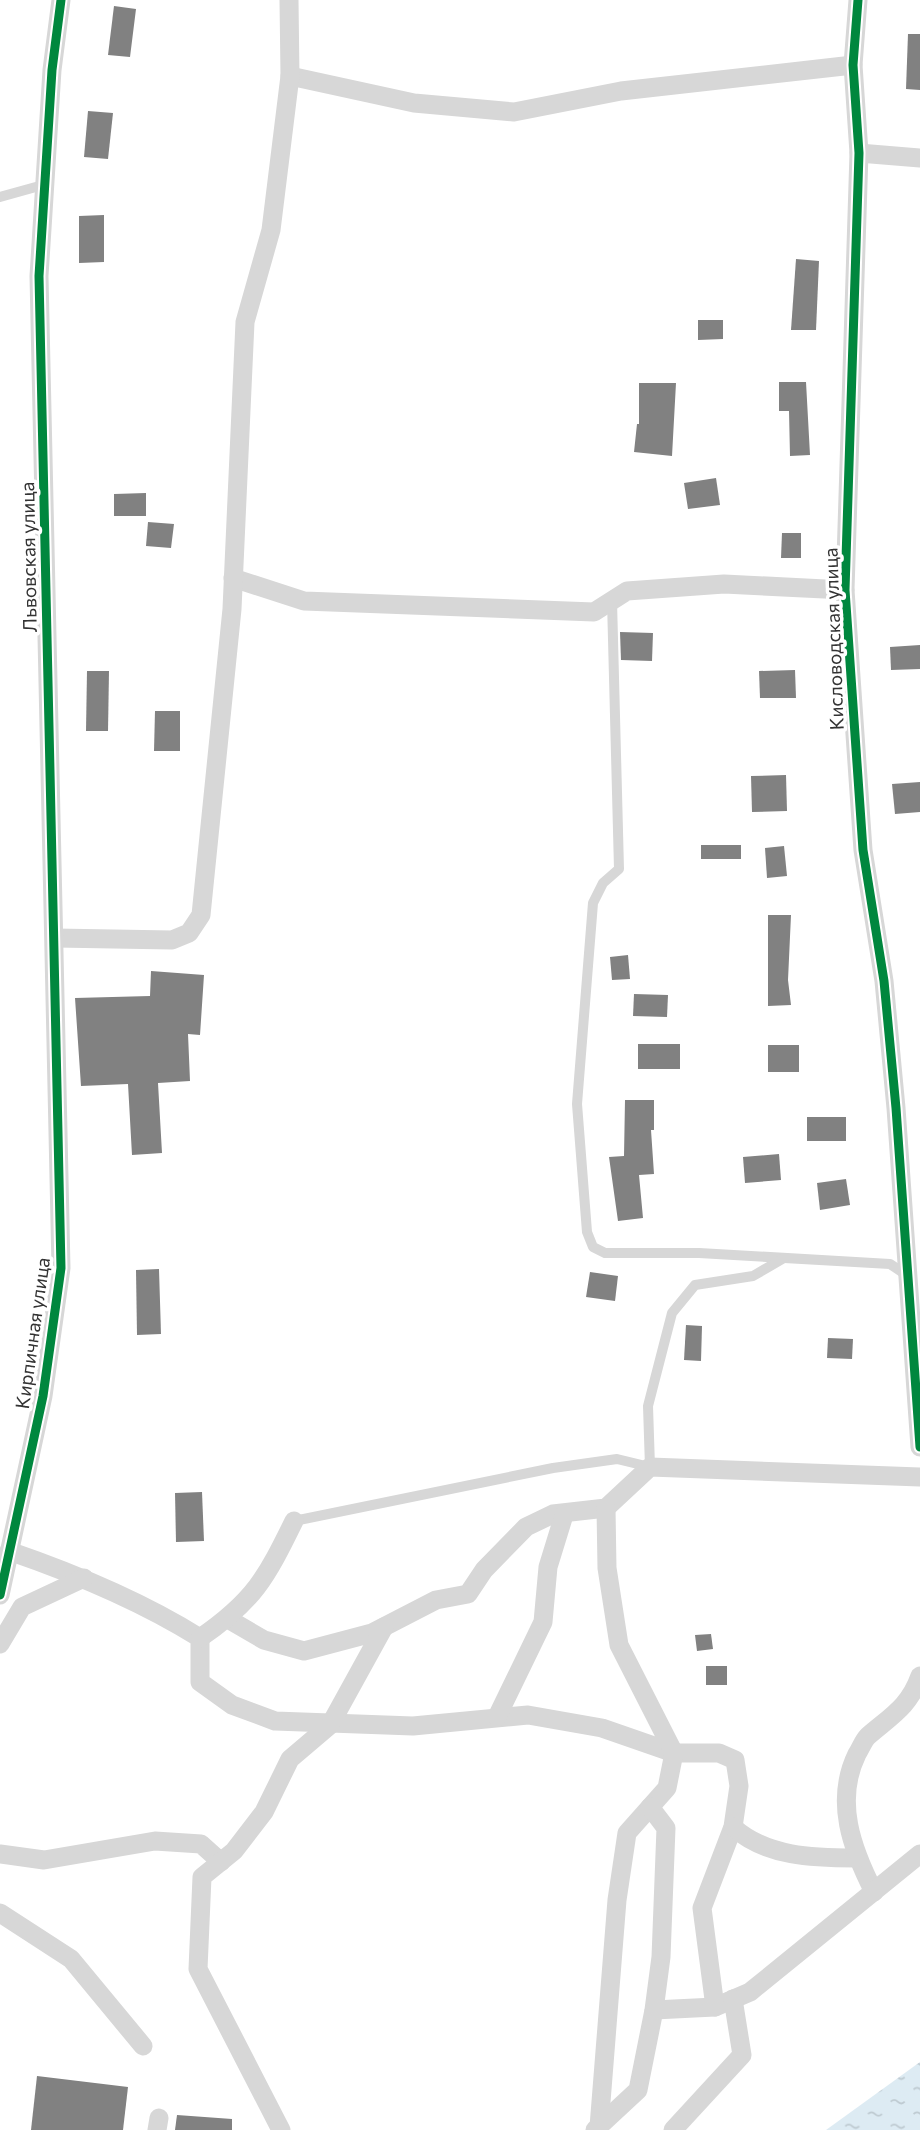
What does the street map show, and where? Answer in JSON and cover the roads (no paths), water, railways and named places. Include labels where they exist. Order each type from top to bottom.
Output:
[{"type":"street","name":"Львовская улица","points":[[59,1114],[39,275],[43,186],[61,0]]},
{"type":"street","points":[[55,938],[173,940],[189,933],[201,915],[233,578],[245,322],[271,230],[290,76],[289,0]]},
{"type":"street","name":"Кисловодская улица","points":[[858,0],[853,65],[859,153],[845,590],[863,850],[884,981],[913,1280],[920,1447]]},
{"type":"street","points":[[290,76],[414,103],[514,112],[621,91],[853,65]]},
{"type":"street","points":[[859,153],[920,158]]},
{"type":"street","points":[[233,578],[304,601],[594,612],[627,591],[724,584],[845,590]]},
{"type":"street","name":"Кирпичная улица","points":[[1,1586],[43,1396],[61,1268],[59,1114]]},
{"type":"street","points":[[228,1619],[264,1640],[304,1651],[384,1628],[436,1600],[468,1594],[484,1570],[526,1527],[553,1514],[564,1515],[606,1508],[650,1468],[920,1476]]},
{"type":"street","points":[[597,2128],[617,1900],[627,1833],[667,1788],[674,1753],[619,1645],[607,1568],[606,1508]]},
{"type":"street","points":[[497,1717],[543,1622],[548,1567],[564,1515]]},
{"type":"street","points":[[200,1639],[228,1619],[258,1589],[294,1521]]},
{"type":"street","points":[[9,1551],[84,1578],[172,1621],[200,1639]]},
{"type":"street","points":[[0,1644],[22,1607],[84,1578]]},
{"type":"street","points":[[281,2130],[198,1969],[202,1877],[234,1851],[264,1812],[290,1759],[330,1725],[384,1628]]},
{"type":"street","points":[[200,1639],[200,1682],[232,1705],[275,1721],[413,1726],[528,1715],[602,1728],[674,1753],[719,1753],[735,1760],[739,1786],[733,1827],[702,1908],[715,2007]]},
{"type":"street","points":[[874,1892],[856,1858],[846,1812],[848,1774],[866,1738],[894,1717],[915,1690],[920,1676]]},
{"type":"street","points":[[597,2128],[639,2090],[654,2010],[661,1957],[666,1828],[650,1807]]},
{"type":"street","points":[[733,1827],[747,1840],[803,1857],[856,1858]]},
{"type":"street","points":[[0,1854],[44,1860],[155,1841],[201,1844],[221,1862]]},
{"type":"street","points":[[654,2010],[715,2007],[750,1992],[920,1854]]},
{"type":"street","points":[[0,1913],[71,1959],[143,2046]]},
{"type":"street","points":[[673,2130],[742,2055],[733,1999]]},
{"type":"lane","points":[[0,197],[43,186]]},
{"type":"lane","points":[[612,601],[614,760],[619,869],[603,883],[593,903],[577,1104],[587,1232],[593,1247],[605,1253],[699,1253],[890,1264],[913,1280]]},
{"type":"lane","points":[[294,1521],[553,1468],[617,1459],[650,1468],[648,1406],[672,1313],[695,1284],[753,1276],[785,1258]]},
{"type":"water","points":[[920,2062],[920,2130],[826,2130]]}]
